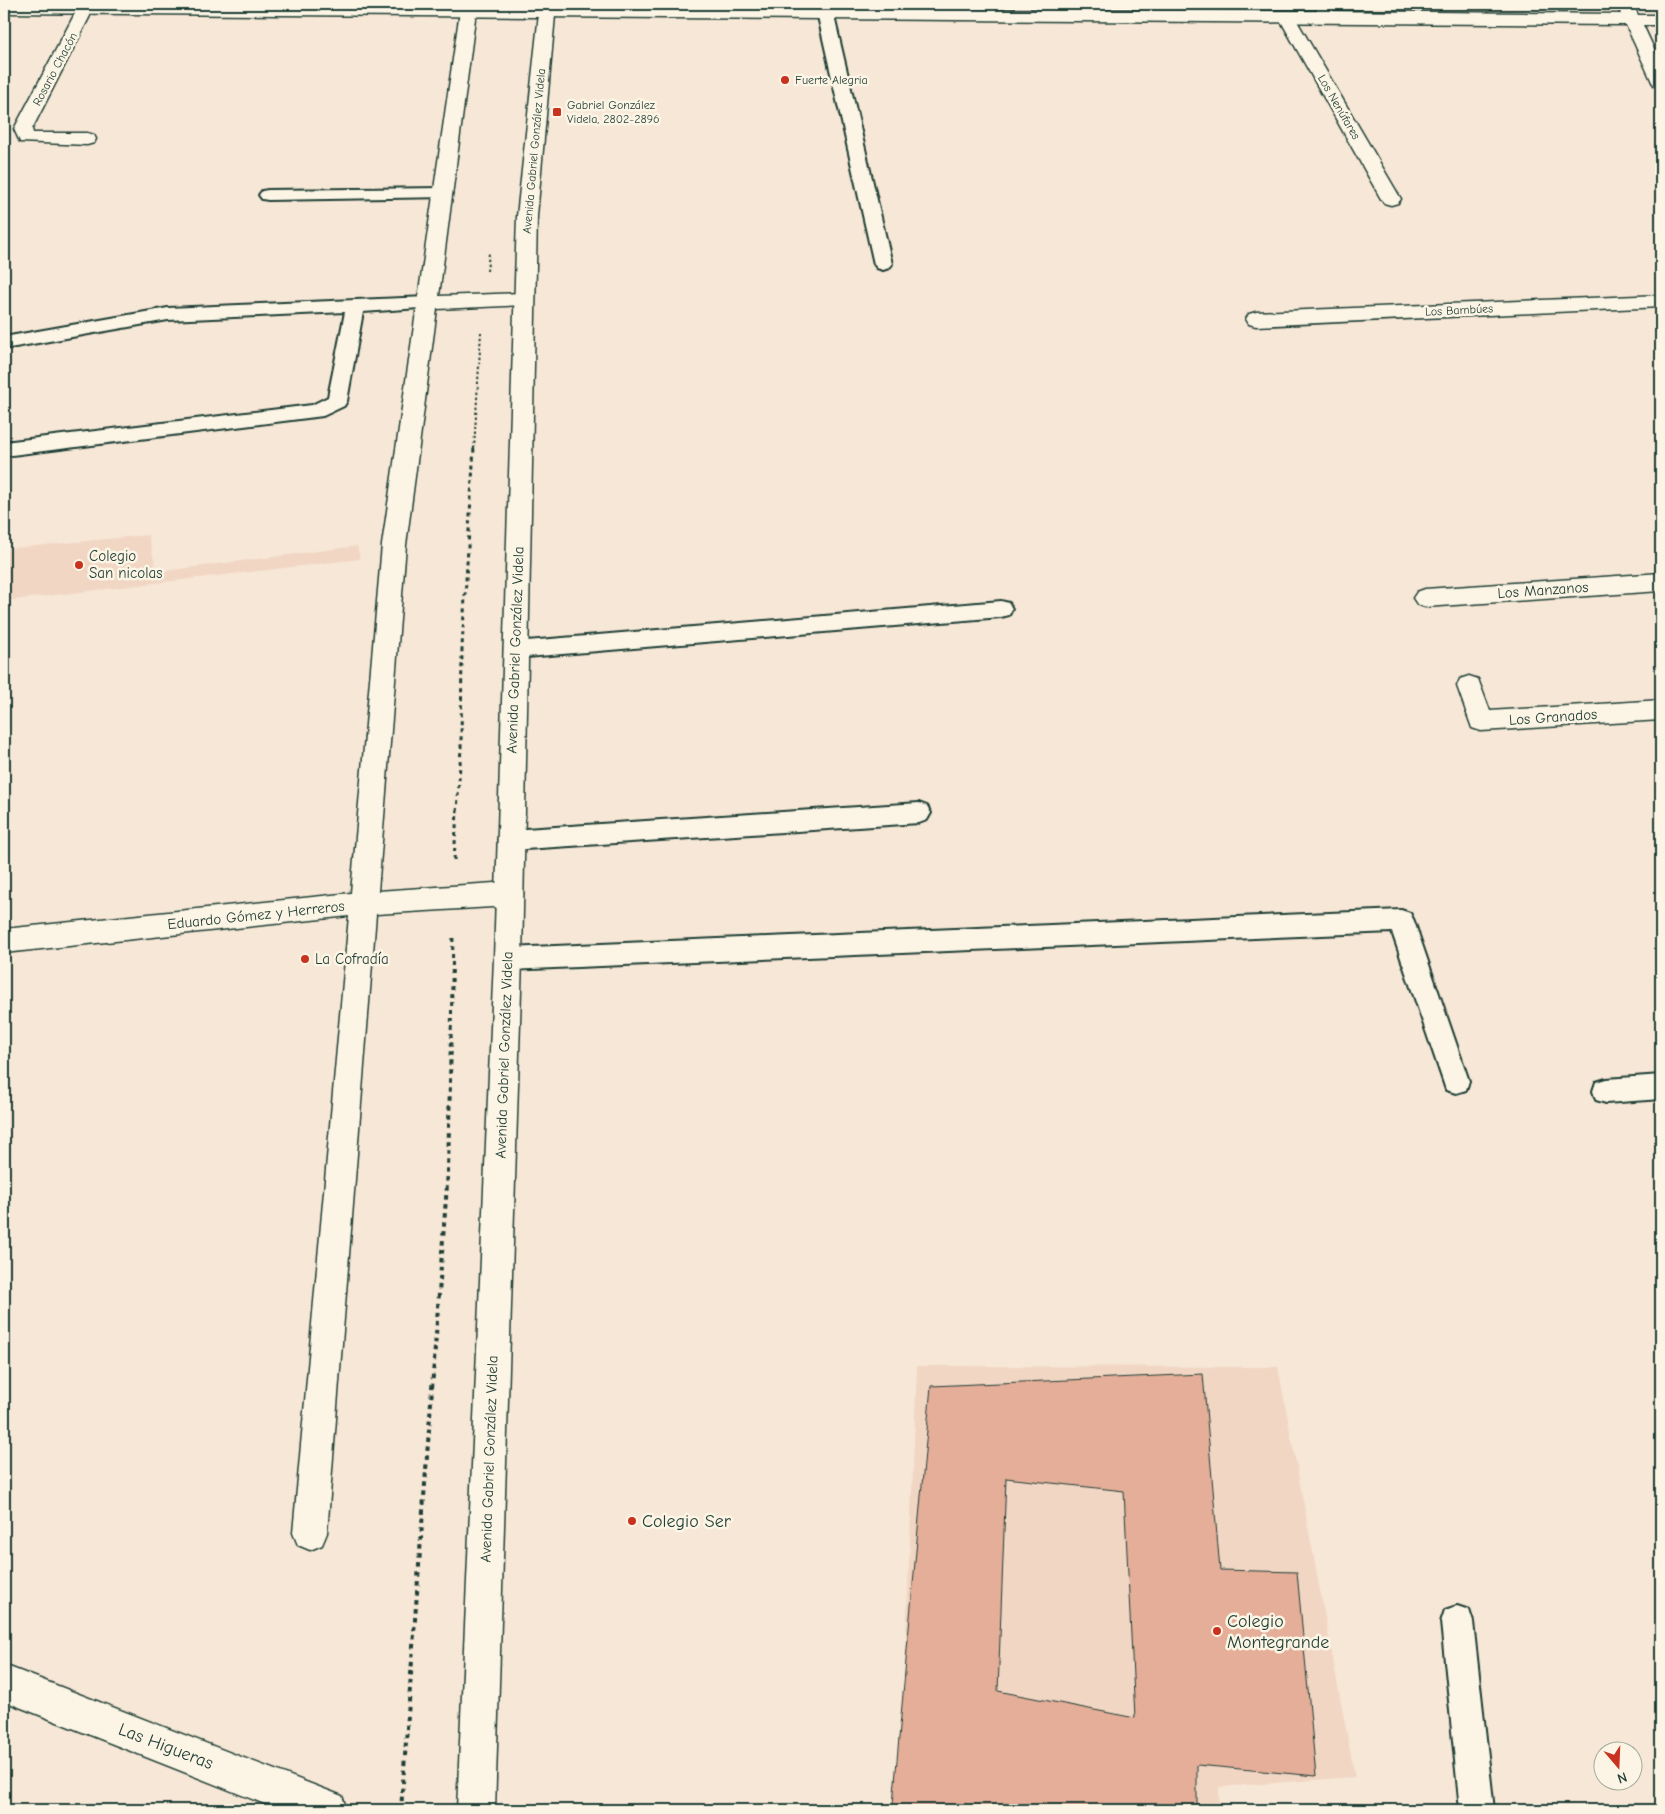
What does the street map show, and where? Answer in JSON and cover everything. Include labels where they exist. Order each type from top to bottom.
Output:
[{"type":"street","points":[[1624,4],[1661,82]]},
{"type":"street","points":[[4,8],[59,6],[86,8],[468,11],[547,8],[1286,16],[1325,10],[1661,20]]},
{"type":"street","name":"Rosario Chacón","points":[[23,129],[86,8]]},
{"type":"street","name":"Avenida Gabriel González Videla","points":[[476,1810],[508,959],[527,216],[547,8]]},
{"type":"street","points":[[310,1533],[394,545],[468,11]]},
{"type":"street","name":"Los Nenúfares","points":[[1286,16],[1392,198]]},
{"type":"street","points":[[4,136],[20,133],[23,129]]},
{"type":"street","points":[[23,129],[24,134],[28,138],[87,139]]},
{"type":"street","points":[[427,303],[525,299]]},
{"type":"street","name":"Los Bambúes","points":[[1256,318],[1661,301]]},
{"type":"street","name":"Los Manzanos","points":[[1425,598],[1661,582]]},
{"type":"street","name":"Los Granados","points":[[1469,686],[1481,722],[1661,710]]},
{"type":"street","name":"Eduardo Gómez y Herreros","points":[[4,941],[364,903],[509,894]]},
{"type":"street","name":"Las Higueras","points":[[4,1683],[328,1810]]},
{"type":"lane","points":[[825,12],[883,264]]},
{"type":"lane","points":[[268,196],[443,193]]},
{"type":"lane","points":[[4,342],[168,314],[427,303]]},
{"type":"lane","points":[[4,448],[316,411],[337,401],[355,306]]},
{"type":"lane","points":[[515,650],[1001,609]]},
{"type":"lane","points":[[510,840],[919,814]]},
{"type":"lane","points":[[508,959],[1401,921],[1456,1081]]},
{"type":"lane","points":[[1606,1091],[1661,1087]]},
{"type":"lane","points":[[1457,1622],[1477,1810]]},
{"type":"shaded area","name":"Colegio San nicolas","points":[[148,535],[157,572],[357,546],[360,559],[4,601],[4,549]]},
{"type":"shaded area","name":"Colegio Montegrande","points":[[917,1366],[1278,1367],[1355,1777],[1219,1787],[1219,1810],[899,1810]]},
{"type":"building","name":"Colegio Montegrande","points":[[1203,1374],[1220,1570],[1297,1572],[1316,1776],[1197,1765],[1197,1810],[915,1810],[893,1804],[931,1386]],"holes":[[[1006,1478],[1124,1491],[1135,1718],[998,1691]]]},
{"type":"place","name":"Fuerte Alegria","points":[[785,80]]},
{"type":"place","name":"Gabriel González Videla, 2802-2896","points":[[557,112]]},
{"type":"place","name":"Colegio San nicolas","points":[[79,565]]},
{"type":"place","name":"La Cofradía","points":[[305,959]]},
{"type":"place","name":"Colegio Ser","points":[[632,1521]]},
{"type":"place","name":"Colegio Montegrande","points":[[1217,1631]]}]
